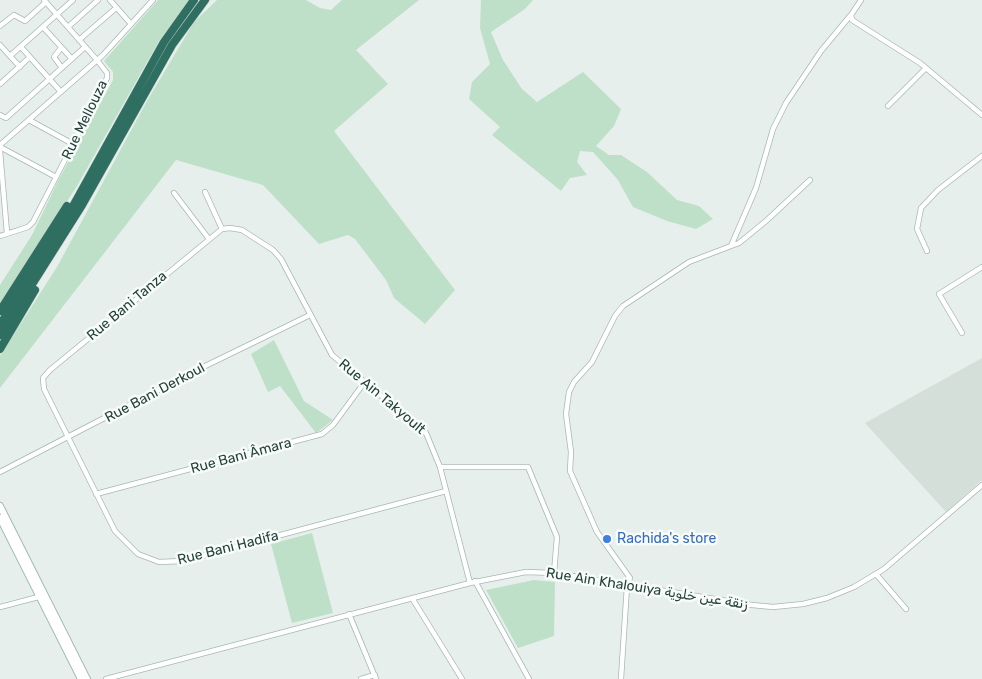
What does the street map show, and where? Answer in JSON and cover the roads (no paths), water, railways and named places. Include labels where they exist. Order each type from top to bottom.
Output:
[{"type":"highway","points":[[0,325],[61,228],[164,42],[194,0]]},
{"type":"highway","points":[[0,335],[53,255],[172,44],[205,0]]},
{"type":"highway","points":[[0,311],[100,157]]},
{"type":"highway","points":[[0,349],[44,276],[53,255]]},
{"type":"street","points":[[68,27],[98,0]]},
{"type":"street","name":"Rue Mellouza","points":[[0,236],[32,224],[107,78],[107,73],[97,60],[153,0]]},
{"type":"street","points":[[731,246],[756,188],[773,129],[786,103],[860,0]]},
{"type":"street","points":[[0,26],[14,15],[25,21],[45,1],[97,60],[0,148]]},
{"type":"street","points":[[10,56],[57,15],[70,1]]},
{"type":"street","points":[[80,40],[114,3],[130,24]]},
{"type":"street","points":[[850,16],[856,24],[905,52],[982,114]]},
{"type":"street","points":[[43,27],[72,59]]},
{"type":"street","points":[[0,45],[20,67]]},
{"type":"street","points":[[21,47],[61,92]]},
{"type":"street","points":[[0,115],[6,118],[85,47]]},
{"type":"street","points":[[61,48],[54,57],[62,68]]},
{"type":"street","points":[[0,84],[30,57]]},
{"type":"street","points":[[888,106],[926,68]]},
{"type":"street","points":[[29,120],[73,144]]},
{"type":"street","points":[[0,148],[56,177]]},
{"type":"street","points":[[0,148],[7,233]]},
{"type":"street","points":[[926,251],[917,229],[921,208],[938,190],[982,156]]},
{"type":"street","points":[[621,679],[627,586],[630,578],[598,532],[570,471],[571,452],[566,414],[568,396],[574,382],[596,356],[615,316],[623,306],[688,262],[742,241],[810,180]]},
{"type":"street","points":[[205,192],[222,229]]},
{"type":"street","points":[[174,193],[210,239]]},
{"type":"street","name":"Rue Bani Tanza","points":[[44,389],[46,374],[222,229]]},
{"type":"street","name":"Rue Ain Takyoult","points":[[222,229],[242,230],[273,250],[289,270],[310,315],[332,355],[426,433],[440,467],[472,582],[528,679]]},
{"type":"street","points":[[962,333],[939,294],[982,267]]},
{"type":"street","name":"Rue Bani Derkoul","points":[[0,472],[69,438],[195,371],[310,315]]},
{"type":"street","name":"Rue Bani Âmara","points":[[96,494],[322,434],[333,425],[364,383]]},
{"type":"street","name":"Rue Bani Hadifa","points":[[44,389],[115,531],[130,548],[149,559],[170,563],[446,490]]},
{"type":"street","points":[[440,467],[528,467],[557,537],[554,573]]},
{"type":"street","name":"Rue Ain Khalouiya زنقة عين خلوية","points":[[106,679],[472,582],[526,572],[554,573],[627,586],[773,607],[803,604],[828,598],[854,587],[876,574],[982,485]]},
{"type":"street","points":[[0,506],[1,515],[87,679]]},
{"type":"street","points":[[876,574],[906,609]]},
{"type":"street","points":[[0,607],[42,596]]},
{"type":"street","points":[[42,596],[81,679]]},
{"type":"street","points":[[412,598],[462,679]]},
{"type":"street","points":[[349,614],[375,677],[361,679]]},
{"type":"place","name":"Rachida's store","points":[[607,539]]}]
